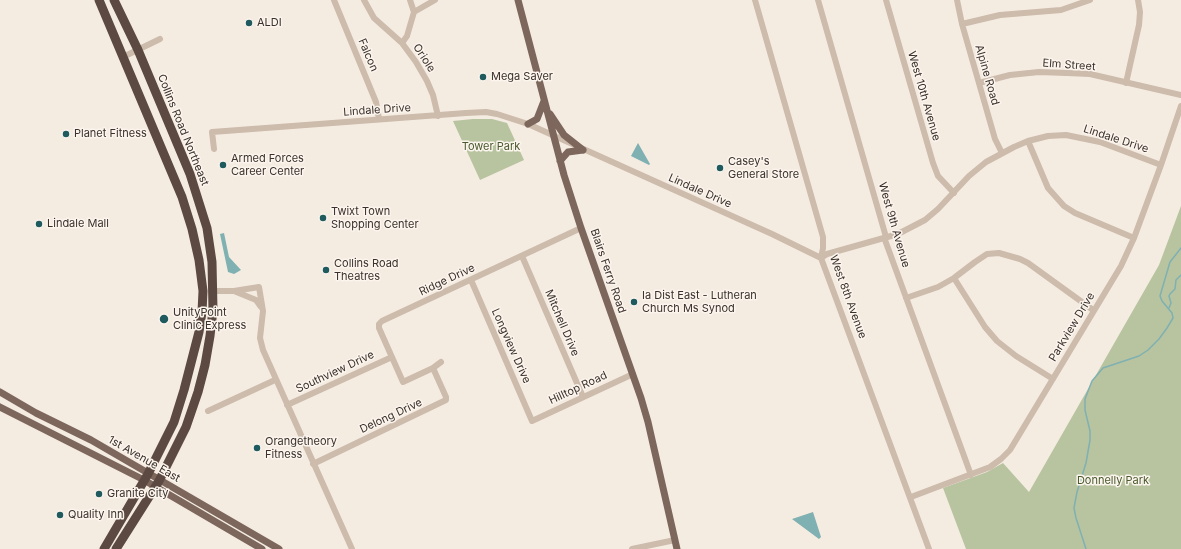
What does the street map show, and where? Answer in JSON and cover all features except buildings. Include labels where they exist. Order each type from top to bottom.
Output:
[{"type":"highway","points":[[99,0],[182,197],[192,229],[199,260],[203,291],[199,332],[174,422],[146,477],[104,549]]},
{"type":"highway","name":"Collins Road Northeast","points":[[114,0],[138,50],[190,174],[207,228],[212,262],[213,310],[205,365],[198,392],[186,427],[157,484],[116,549]]},
{"type":"main road","name":"Blairs Ferry Road","points":[[518,0],[560,161],[581,228],[633,374],[648,422],[677,549]]},
{"type":"main road","points":[[528,124],[537,119],[545,105],[564,135],[583,150]]},
{"type":"main road","points":[[560,161],[568,152],[583,150]]},
{"type":"main road","name":"1st Avenue East","points":[[0,392],[36,413],[91,440],[146,477],[262,549]]},
{"type":"main road","name":"1st Avenue East","points":[[0,407],[146,477]]},
{"type":"main road","name":"1st Avenue East","points":[[157,484],[276,548]]},
{"type":"street","name":"Falcon","points":[[334,0],[376,102],[379,119]]},
{"type":"street","points":[[364,0],[374,18],[402,43]]},
{"type":"street","points":[[410,0],[414,12],[435,0]]},
{"type":"street","name":"West 8th Avenue","points":[[755,0],[823,237],[821,258],[911,497],[929,549]]},
{"type":"street","name":"West 9th Avenue","points":[[818,0],[886,237],[885,240],[971,475]]},
{"type":"street","name":"West 10th Avenue","points":[[886,0],[933,163],[938,176],[954,193]]},
{"type":"street","name":"Alpine Road","points":[[957,0],[962,24],[995,139],[1002,153]]},
{"type":"street","points":[[962,24],[1000,15],[1061,10],[1090,0]]},
{"type":"street","points":[[1126,83],[1139,25],[1140,12],[1138,0]]},
{"type":"street","name":"Oriole","points":[[414,12],[407,36],[402,43],[416,62],[427,81],[433,95],[438,116]]},
{"type":"street","points":[[123,57],[160,39]]},
{"type":"street","name":"Elm Street","points":[[979,83],[1010,75],[1039,72],[1090,74],[1181,95]]},
{"type":"street","name":"Parkview Drive","points":[[911,497],[990,467],[1010,450],[1121,266],[1134,238],[1181,106]]},
{"type":"street","name":"Lindale Drive","points":[[214,148],[212,132],[486,112],[508,117],[528,124],[772,234],[821,258],[828,254],[904,231],[925,220],[938,209],[969,176],[986,162],[1028,141],[1048,136],[1066,135],[1100,142],[1161,165]]},
{"type":"street","points":[[1028,141],[1048,188],[1064,206],[1075,213],[1134,238]]},
{"type":"street","name":"Ridge Drive","points":[[433,368],[403,382],[379,328],[379,324],[382,321],[581,228]]},
{"type":"street","points":[[906,298],[938,287],[954,278],[987,254],[999,253],[1028,263],[1094,310]]},
{"type":"street","name":"Mitchell Drive","points":[[522,256],[583,397]]},
{"type":"street","points":[[954,278],[985,327],[997,341],[1016,356],[1053,379]]},
{"type":"street","name":"Longview Drive","points":[[471,280],[532,421]]},
{"type":"street","points":[[212,291],[234,291],[259,287],[262,308],[260,338],[263,350],[275,380],[351,548]]},
{"type":"street","points":[[234,291],[256,300],[262,308]]},
{"type":"street","name":"Southview Drive","points":[[287,405],[392,357]]},
{"type":"street","points":[[433,368],[441,362]]},
{"type":"street","name":"Delong Drive","points":[[313,464],[444,402],[446,397],[433,368]]},
{"type":"street","name":"Hilltop Road","points":[[532,421],[633,374]]},
{"type":"street","points":[[208,412],[275,380]]},
{"type":"street","points":[[632,549],[675,540]]},
{"type":"green space","name":"Tower Park","points":[[492,119],[507,123],[524,160],[480,180],[453,121]]},
{"type":"green space","name":"Donnelly Park","points":[[1181,206],[1181,549],[966,549],[943,488],[987,472],[1003,463],[1029,492],[1159,265]]},
{"type":"water","points":[[638,143],[650,164],[649,165],[631,156]]},
{"type":"water","points":[[224,233],[229,257],[241,270],[234,274],[228,272],[220,234]]},
{"type":"water","points":[[813,512],[821,537],[819,539],[792,519]]},
{"type":"waterway","points":[[1086,549],[1074,508],[1077,492],[1086,463],[1090,440],[1090,431],[1085,410],[1085,399],[1092,381],[1103,368],[1139,356],[1148,350],[1167,328],[1173,318],[1172,313],[1162,301],[1160,296],[1170,262],[1181,248]]},
{"type":"waterway","points":[[1169,308],[1171,303],[1169,296],[1175,289],[1176,280],[1181,275]]},
{"type":"place","name":"ALDI","points":[[249,23]]},
{"type":"place","name":"Mega Saver","points":[[483,77]]},
{"type":"place","name":"Planet Fitness","points":[[66,134]]},
{"type":"place","name":"Armed Forces Career Center","points":[[223,165]]},
{"type":"place","name":"Casey's General Store","points":[[720,168]]},
{"type":"place","name":"Twixt Town Shopping Center","points":[[323,218]]},
{"type":"place","name":"Lindale Mall","points":[[39,224]]},
{"type":"place","name":"Collins Road Theatres","points":[[326,270]]},
{"type":"place","name":"Ia Dist East - Lutheran Church Ms Synod","points":[[634,302]]},
{"type":"place","name":"UnityPoint Clinic Express","points":[[164,319]]},
{"type":"place","name":"Orangetheory Fitness","points":[[257,448]]},
{"type":"place","name":"Granite City","points":[[99,494]]},
{"type":"place","name":"Quality Inn","points":[[60,515]]}]
